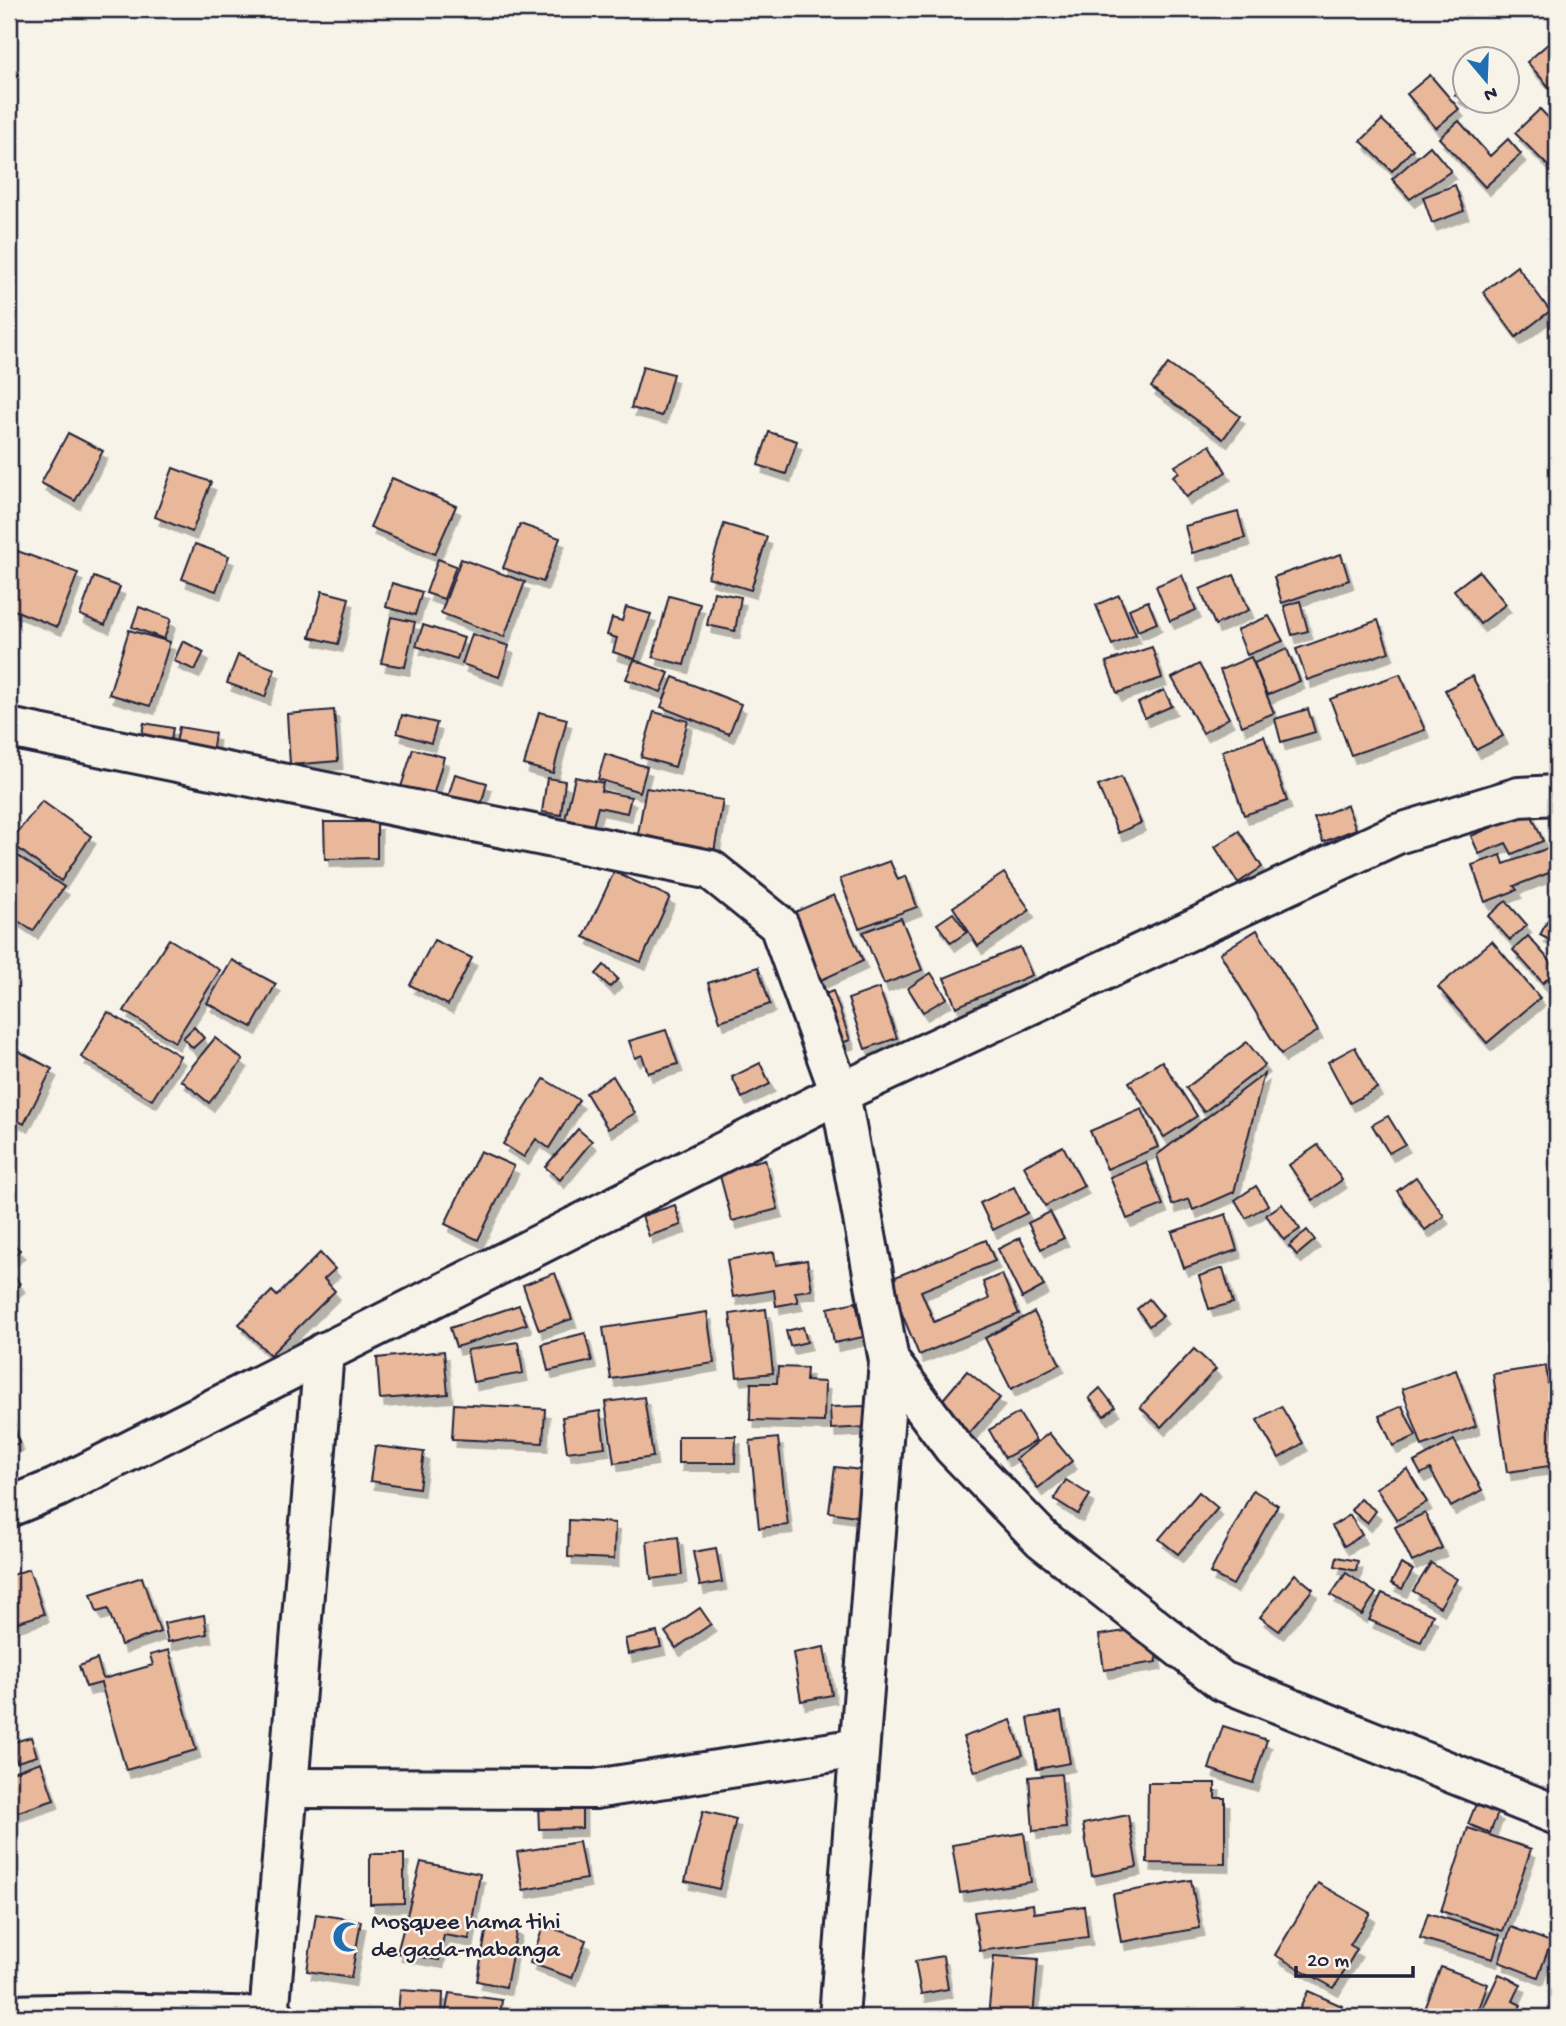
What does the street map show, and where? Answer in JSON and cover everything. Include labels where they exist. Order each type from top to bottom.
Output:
[{"type":"street","points":[[9,728],[711,870],[779,925],[840,1093],[889,1361],[839,2017]]},
{"type":"street","points":[[9,1507],[57,1488],[840,1093],[1397,834],[1518,797],[1557,779]]},
{"type":"street","points":[[1518,797],[1557,795]]},
{"type":"street","points":[[269,2017],[324,1352]]},
{"type":"street","points":[[889,1361],[953,1447],[1042,1539],[1222,1681],[1557,1815]]},
{"type":"street","points":[[289,1788],[595,1789],[859,1748]]},
{"type":"street","points":[[9,2015],[99,2013],[276,2017]]},
{"type":"building","points":[[1557,36],[1557,96],[1527,62]]},
{"type":"building","points":[[1430,75],[1450,98],[1451,116],[1436,128],[1407,94]]},
{"type":"building","points":[[1540,109],[1557,127],[1557,175],[1515,133]]},
{"type":"building","points":[[1382,120],[1413,149],[1392,171],[1361,141]]},
{"type":"building","points":[[1459,121],[1490,156],[1508,139],[1521,154],[1485,187],[1439,138]]},
{"type":"building","points":[[1430,146],[1451,171],[1410,199],[1392,179]]},
{"type":"building","points":[[1455,185],[1464,211],[1432,223],[1423,197]]},
{"type":"building","points":[[1517,266],[1550,311],[1516,337],[1483,292]]},
{"type":"building","points":[[1168,364],[1240,416],[1223,439],[1151,387]]},
{"type":"building","points":[[643,366],[673,374],[662,416],[631,408]]},
{"type":"building","points":[[769,432],[797,441],[786,474],[758,465]]},
{"type":"building","points":[[68,433],[103,451],[75,501],[41,483]]},
{"type":"building","points":[[1210,445],[1226,472],[1186,497],[1173,476],[1179,472],[1175,466]]},
{"type":"building","points":[[173,468],[211,482],[192,532],[155,517]]},
{"type":"building","points":[[392,478],[456,506],[435,554],[370,527]]},
{"type":"building","points":[[1238,512],[1245,538],[1192,553],[1185,526]]},
{"type":"building","points":[[520,524],[560,538],[543,582],[503,568]]},
{"type":"building","points":[[724,524],[767,537],[751,590],[708,577]]},
{"type":"building","points":[[195,544],[229,556],[216,591],[182,579]]},
{"type":"building","points":[[12,549],[78,573],[57,627],[9,608],[9,557]]},
{"type":"building","points":[[1341,554],[1349,580],[1282,603],[1274,577]]},
{"type":"building","points":[[438,559],[456,566],[444,599],[426,593]]},
{"type":"building","points":[[461,559],[525,582],[504,637],[441,613]]},
{"type":"building","points":[[1479,571],[1506,604],[1480,624],[1454,590]]},
{"type":"building","points":[[1182,575],[1196,610],[1170,621],[1156,586]]},
{"type":"building","points":[[1234,575],[1249,610],[1215,625],[1200,589]]},
{"type":"building","points":[[94,577],[120,587],[105,625],[80,615]]},
{"type":"building","points":[[392,583],[422,592],[415,615],[386,607]]},
{"type":"building","points":[[322,591],[349,598],[338,644],[310,637]]},
{"type":"building","points":[[714,592],[741,597],[735,631],[707,625]]},
{"type":"building","points":[[1119,595],[1136,635],[1112,645],[1096,605]]},
{"type":"building","points":[[669,596],[700,604],[684,665],[653,657]]},
{"type":"building","points":[[1148,601],[1157,623],[1138,631],[1129,609]]},
{"type":"building","points":[[1300,601],[1308,631],[1292,635],[1284,606]]},
{"type":"building","points":[[139,607],[171,619],[164,639],[132,627]]},
{"type":"building","points":[[626,607],[651,614],[635,659],[613,652],[617,638],[607,635],[612,618],[622,621]]},
{"type":"building","points":[[1269,616],[1283,641],[1247,655],[1237,630]]},
{"type":"building","points":[[391,617],[415,622],[405,667],[381,663]]},
{"type":"building","points":[[1378,620],[1389,652],[1307,680],[1296,649]]},
{"type":"building","points":[[423,625],[464,638],[457,659],[416,646]]},
{"type":"building","points":[[129,630],[170,642],[150,706],[109,694]]},
{"type":"building","points":[[472,634],[509,646],[499,677],[462,664]]},
{"type":"building","points":[[183,641],[204,652],[195,670],[174,661]]},
{"type":"building","points":[[1152,647],[1162,678],[1117,693],[1106,662]]},
{"type":"building","points":[[1287,649],[1300,681],[1267,695],[1254,663]]},
{"type":"building","points":[[238,655],[275,669],[265,697],[227,683]]},
{"type":"building","points":[[1251,657],[1274,713],[1242,726],[1220,670]]},
{"type":"building","points":[[634,660],[669,673],[661,692],[626,679]]},
{"type":"building","points":[[1199,664],[1229,718],[1203,733],[1172,678]]},
{"type":"building","points":[[1400,674],[1425,730],[1351,755],[1330,699]]},
{"type":"building","points":[[1472,676],[1503,736],[1476,750],[1445,690]]},
{"type":"building","points":[[673,677],[741,704],[729,734],[661,707]]},
{"type":"building","points":[[1164,690],[1172,706],[1145,718],[1138,703]]},
{"type":"building","points":[[1308,709],[1315,732],[1281,742],[1275,719]]},
{"type":"building","points":[[334,710],[338,761],[290,765],[287,714]]},
{"type":"building","points":[[539,712],[567,719],[553,773],[524,765]]},
{"type":"building","points":[[654,712],[688,721],[675,767],[641,757]]},
{"type":"building","points":[[402,715],[437,723],[431,743],[397,733]]},
{"type":"building","points":[[144,723],[173,728],[168,756],[139,750]]},
{"type":"building","points":[[179,727],[215,733],[211,761],[174,755]]},
{"type":"building","points":[[1264,736],[1287,801],[1244,815],[1222,751]]},
{"type":"building","points":[[413,749],[444,757],[433,796],[401,787]]},
{"type":"building","points":[[605,754],[647,767],[640,792],[598,779]]},
{"type":"building","points":[[455,774],[487,783],[477,820],[444,811]]},
{"type":"building","points":[[575,777],[603,783],[601,791],[631,797],[627,813],[598,807],[592,830],[564,824]]},
{"type":"building","points":[[1121,777],[1141,823],[1118,833],[1098,786]]},
{"type":"building","points":[[547,778],[565,781],[561,815],[542,812]]},
{"type":"building","points":[[646,788],[723,800],[714,852],[637,840]]},
{"type":"building","points":[[42,801],[91,836],[61,881],[10,842]]},
{"type":"building","points":[[1347,805],[1356,829],[1323,842],[1314,818]]},
{"type":"building","points":[[1530,811],[1543,841],[1512,854],[1506,843],[1479,854],[1471,836]]},
{"type":"building","points":[[324,822],[377,822],[377,858],[325,859]]},
{"type":"building","points":[[1239,831],[1262,867],[1238,883],[1215,847]]},
{"type":"building","points":[[1557,845],[1557,870],[1514,886],[1517,890],[1485,902],[1472,865],[1501,855],[1504,864]]},
{"type":"building","points":[[9,850],[64,887],[33,931],[9,915]]},
{"type":"building","points":[[890,861],[898,880],[906,876],[917,907],[859,928],[840,879]]},
{"type":"building","points":[[614,872],[670,897],[641,962],[584,937]]},
{"type":"building","points":[[1004,873],[1030,910],[978,946],[953,907]]},
{"type":"building","points":[[834,895],[863,961],[808,986],[779,919]]},
{"type":"building","points":[[1506,901],[1527,925],[1510,940],[1488,916]]},
{"type":"building","points":[[1552,912],[1557,915],[1557,944],[1540,935]]},
{"type":"building","points":[[953,913],[967,932],[951,943],[937,924]]},
{"type":"building","points":[[901,918],[922,970],[884,984],[863,932]]},
{"type":"building","points":[[1257,930],[1318,1031],[1281,1054],[1220,953]]},
{"type":"building","points":[[1528,936],[1557,969],[1543,983],[1513,950]]},
{"type":"building","points":[[169,939],[220,970],[175,1042],[124,1011]]},
{"type":"building","points":[[434,940],[472,958],[448,1005],[410,985]]},
{"type":"building","points":[[1492,941],[1540,998],[1487,1043],[1438,987]]},
{"type":"building","points":[[1020,947],[1032,975],[956,1007],[944,978]]},
{"type":"building","points":[[232,960],[276,984],[252,1027],[207,1003]]},
{"type":"building","points":[[604,965],[618,979],[610,987],[596,974]]},
{"type":"building","points":[[758,967],[770,1004],[720,1021],[708,983]]},
{"type":"building","points":[[931,973],[947,998],[923,1012],[908,988]]},
{"type":"building","points":[[879,988],[897,1038],[865,1049],[848,999]]},
{"type":"building","points":[[833,991],[850,1040],[829,1047],[812,999]]},
{"type":"building","points":[[108,1012],[180,1056],[152,1100],[81,1057]]},
{"type":"building","points":[[194,1027],[204,1038],[193,1048],[183,1038]]},
{"type":"building","points":[[666,1030],[678,1064],[648,1073],[642,1055],[635,1058],[629,1041]]},
{"type":"building","points":[[215,1038],[243,1060],[209,1103],[181,1080]]},
{"type":"building","points":[[1247,1042],[1265,1065],[1204,1112],[1186,1088]]},
{"type":"building","points":[[9,1046],[52,1069],[24,1124],[9,1116]]},
{"type":"building","points":[[1355,1047],[1377,1088],[1350,1103],[1328,1062]]},
{"type":"building","points":[[1162,1061],[1197,1116],[1164,1137],[1129,1082]]},
{"type":"building","points":[[760,1063],[770,1084],[742,1098],[732,1077]]},
{"type":"building","points":[[1264,1074],[1234,1192],[1193,1210],[1189,1199],[1172,1205],[1157,1155]]},
{"type":"building","points":[[613,1076],[635,1113],[608,1129],[586,1093]]},
{"type":"building","points":[[544,1079],[579,1100],[549,1148],[536,1139],[524,1157],[503,1144]]},
{"type":"building","points":[[1142,1109],[1158,1147],[1107,1169],[1090,1131]]},
{"type":"building","points":[[1388,1116],[1405,1144],[1389,1153],[1372,1125]]},
{"type":"building","points":[[578,1129],[592,1141],[560,1180],[545,1167]]},
{"type":"building","points":[[1318,1145],[1342,1180],[1313,1200],[1289,1165]]},
{"type":"building","points":[[1063,1146],[1084,1186],[1045,1206],[1024,1166]]},
{"type":"building","points":[[480,1151],[514,1166],[478,1240],[445,1224]]},
{"type":"building","points":[[765,1159],[778,1209],[732,1221],[719,1172]]},
{"type":"building","points":[[1146,1162],[1163,1205],[1127,1219],[1110,1177]]},
{"type":"building","points":[[1416,1177],[1444,1216],[1425,1230],[1397,1191]]},
{"type":"building","points":[[1256,1186],[1268,1205],[1246,1218],[1235,1200]]},
{"type":"building","points":[[1014,1187],[1027,1213],[993,1230],[980,1203]]},
{"type":"building","points":[[1282,1204],[1300,1229],[1284,1240],[1266,1215]]},
{"type":"building","points":[[675,1205],[681,1225],[649,1236],[642,1216]]},
{"type":"building","points":[[1050,1212],[1064,1238],[1041,1249],[1028,1223]]},
{"type":"building","points":[[1226,1214],[1237,1250],[1184,1268],[1172,1232]]},
{"type":"building","points":[[1307,1230],[1315,1240],[1297,1255],[1289,1246]]},
{"type":"building","points":[[1020,1238],[1044,1286],[1022,1298],[998,1249]]},
{"type":"building","points":[[9,1240],[20,1250],[9,1261]]},
{"type":"building","points":[[986,1240],[995,1261],[921,1291],[934,1322],[989,1299],[983,1282],[1002,1274],[1019,1314],[919,1355],[888,1280]]},
{"type":"building","points":[[774,1252],[776,1265],[807,1260],[812,1290],[795,1292],[798,1302],[776,1306],[774,1290],[733,1297],[727,1260]]},
{"type":"building","points":[[320,1253],[335,1269],[324,1279],[335,1291],[270,1355],[239,1324],[272,1291],[277,1296]]},
{"type":"building","points":[[1223,1268],[1233,1303],[1209,1309],[1199,1276]]},
{"type":"building","points":[[555,1273],[572,1319],[539,1330],[523,1285]]},
{"type":"building","points":[[13,1274],[20,1284],[9,1293],[9,1277]]},
{"type":"building","points":[[1149,1299],[1163,1316],[1149,1326],[1137,1309]]},
{"type":"building","points":[[856,1302],[863,1337],[834,1343],[828,1308]]},
{"type":"building","points":[[519,1305],[527,1324],[456,1347],[450,1328]]},
{"type":"building","points":[[766,1309],[773,1373],[737,1377],[730,1314]]},
{"type":"building","points":[[707,1312],[714,1363],[611,1379],[603,1328]]},
{"type":"building","points":[[1034,1312],[1060,1364],[1011,1389],[985,1338]]},
{"type":"building","points":[[803,1327],[807,1342],[790,1346],[786,1331]]},
{"type":"building","points":[[585,1333],[592,1361],[548,1371],[542,1344]]},
{"type":"building","points":[[518,1342],[523,1373],[473,1382],[467,1350]]},
{"type":"building","points":[[1194,1349],[1216,1369],[1161,1427],[1140,1407]]},
{"type":"building","points":[[444,1351],[448,1394],[380,1399],[377,1358]]},
{"type":"building","points":[[1546,1366],[1557,1465],[1507,1472],[1493,1374]]},
{"type":"building","points":[[778,1367],[807,1368],[806,1381],[825,1382],[824,1422],[750,1420],[751,1383],[777,1383]]},
{"type":"building","points":[[1456,1370],[1476,1426],[1422,1446],[1402,1389]]},
{"type":"building","points":[[967,1371],[1000,1398],[966,1437],[934,1410]]},
{"type":"building","points":[[1100,1388],[1115,1407],[1104,1416],[1089,1398]]},
{"type":"building","points":[[644,1397],[653,1457],[614,1463],[605,1402]]},
{"type":"building","points":[[454,1404],[545,1409],[543,1443],[452,1439]]},
{"type":"building","points":[[867,1406],[869,1427],[831,1429],[830,1407]]},
{"type":"building","points":[[1281,1406],[1303,1443],[1279,1458],[1257,1420]]},
{"type":"building","points":[[1402,1406],[1416,1436],[1393,1446],[1379,1416]]},
{"type":"building","points":[[600,1411],[605,1447],[567,1452],[562,1417]]},
{"type":"building","points":[[9,1413],[19,1443],[9,1447]]},
{"type":"building","points":[[1019,1413],[1036,1441],[1005,1458],[989,1430]]},
{"type":"building","points":[[1049,1433],[1072,1461],[1038,1488],[1016,1459]]},
{"type":"building","points":[[678,1436],[736,1436],[735,1463],[678,1463]]},
{"type":"building","points":[[778,1438],[788,1525],[759,1528],[750,1441]]},
{"type":"building","points":[[1454,1440],[1482,1490],[1451,1507],[1430,1469],[1421,1474],[1414,1462]]},
{"type":"building","points":[[375,1446],[424,1452],[419,1488],[370,1481]]},
{"type":"building","points":[[835,1467],[870,1471],[863,1517],[829,1512]]},
{"type":"building","points":[[1407,1469],[1427,1502],[1397,1520],[1376,1488]]},
{"type":"building","points":[[1066,1480],[1090,1495],[1078,1514],[1054,1499]]},
{"type":"building","points":[[1253,1490],[1278,1505],[1233,1585],[1210,1573]]},
{"type":"building","points":[[1199,1492],[1218,1508],[1178,1554],[1159,1539]]},
{"type":"building","points":[[1360,1499],[1376,1511],[1367,1523],[1351,1510]]},
{"type":"building","points":[[1425,1513],[1442,1548],[1412,1562],[1395,1527]]},
{"type":"building","points":[[1350,1515],[1362,1535],[1344,1546],[1332,1526]]},
{"type":"building","points":[[569,1520],[615,1523],[614,1559],[568,1557]]},
{"type":"building","points":[[678,1537],[682,1575],[651,1579],[647,1541]]},
{"type":"building","points":[[716,1548],[722,1582],[700,1586],[693,1552]]},
{"type":"building","points":[[1337,1557],[1358,1561],[1356,1571],[1335,1566]]},
{"type":"building","points":[[1431,1563],[1457,1579],[1440,1607],[1413,1591]]},
{"type":"building","points":[[1401,1564],[1413,1570],[1402,1589],[1391,1583]]},
{"type":"building","points":[[29,1569],[44,1614],[9,1625],[9,1576]]},
{"type":"building","points":[[1346,1573],[1376,1593],[1362,1615],[1331,1595]]},
{"type":"building","points":[[1295,1574],[1313,1589],[1279,1631],[1260,1617]]},
{"type":"building","points":[[142,1577],[160,1632],[121,1645],[108,1609],[97,1612],[91,1594]]},
{"type":"building","points":[[1382,1593],[1433,1615],[1421,1642],[1369,1620]]},
{"type":"building","points":[[700,1608],[711,1624],[676,1648],[665,1632]]},
{"type":"building","points":[[204,1615],[207,1634],[168,1642],[164,1623]]},
{"type":"building","points":[[1152,1627],[1157,1662],[1104,1670],[1099,1635]]},
{"type":"building","points":[[657,1632],[661,1647],[628,1654],[625,1639]]},
{"type":"building","points":[[824,1647],[832,1695],[801,1701],[793,1653]]},
{"type":"building","points":[[169,1650],[196,1750],[126,1770],[101,1683],[86,1687],[79,1666],[97,1659],[103,1679],[153,1665],[150,1655]]},
{"type":"building","points":[[1061,1712],[1070,1763],[1037,1769],[1028,1718]]},
{"type":"building","points":[[1011,1720],[1023,1755],[975,1772],[963,1737]]},
{"type":"building","points":[[1223,1726],[1267,1740],[1253,1783],[1209,1769]]},
{"type":"building","points":[[31,1737],[37,1756],[17,1762],[11,1743]]},
{"type":"building","points":[[41,1762],[54,1800],[9,1815],[9,1773]]},
{"type":"building","points":[[1061,1774],[1066,1828],[1033,1831],[1029,1777]]},
{"type":"building","points":[[1148,1783],[1215,1783],[1215,1798],[1225,1798],[1225,1864],[1147,1863]]},
{"type":"building","points":[[582,1803],[582,1828],[539,1829],[538,1804]]},
{"type":"building","points":[[1476,1804],[1498,1813],[1490,1833],[1468,1824]]},
{"type":"building","points":[[703,1811],[736,1819],[719,1889],[685,1881]]},
{"type":"building","points":[[1128,1815],[1137,1867],[1092,1876],[1083,1824]]},
{"type":"building","points":[[1468,1828],[1531,1849],[1503,1931],[1441,1911]]},
{"type":"building","points":[[1024,1833],[1031,1882],[960,1893],[952,1845]]},
{"type":"building","points":[[579,1842],[586,1879],[523,1890],[517,1852]]},
{"type":"building","points":[[370,1854],[404,1854],[404,1903],[370,1904]]},
{"type":"building","points":[[421,1862],[480,1874],[469,1939],[444,1935],[439,1960],[397,1953]]},
{"type":"building","points":[[1191,1880],[1200,1928],[1121,1942],[1113,1894]]},
{"type":"building","points":[[1318,1883],[1370,1913],[1350,1945],[1357,1949],[1334,1988],[1275,1955]]},
{"type":"building","points":[[1033,1904],[1034,1913],[1084,1906],[1088,1937],[980,1951],[974,1912]]},
{"type":"building","points":[[1428,1913],[1500,1935],[1493,1959],[1420,1938]]},
{"type":"building","points":[[316,1914],[361,1921],[351,1978],[307,1971]]},
{"type":"building","points":[[488,1922],[517,1928],[506,1987],[477,1981]]},
{"type":"building","points":[[544,1925],[586,1940],[572,1978],[530,1963]]},
{"type":"building","points":[[1511,1927],[1551,1942],[1538,1977],[1499,1962]]},
{"type":"building","points":[[943,1956],[948,1989],[921,1994],[915,1961]]},
{"type":"building","points":[[994,1956],[1038,1959],[1033,2017],[988,2017]]},
{"type":"building","points":[[1441,1967],[1488,1984],[1476,2017],[1422,2017]]},
{"type":"building","points":[[1499,1974],[1521,1984],[1513,2001],[1521,2005],[1515,2017],[1479,2017]]},
{"type":"building","points":[[400,1990],[443,1993],[442,2017],[398,2014]]},
{"type":"building","points":[[1308,1991],[1342,2006],[1337,2017],[1296,2017]]},
{"type":"building","points":[[449,1993],[502,2000],[500,2017],[445,2017]]},
{"type":"place","name":"Mosquee hama tihi de gada-mabanga","points":[[348,1937]]}]
